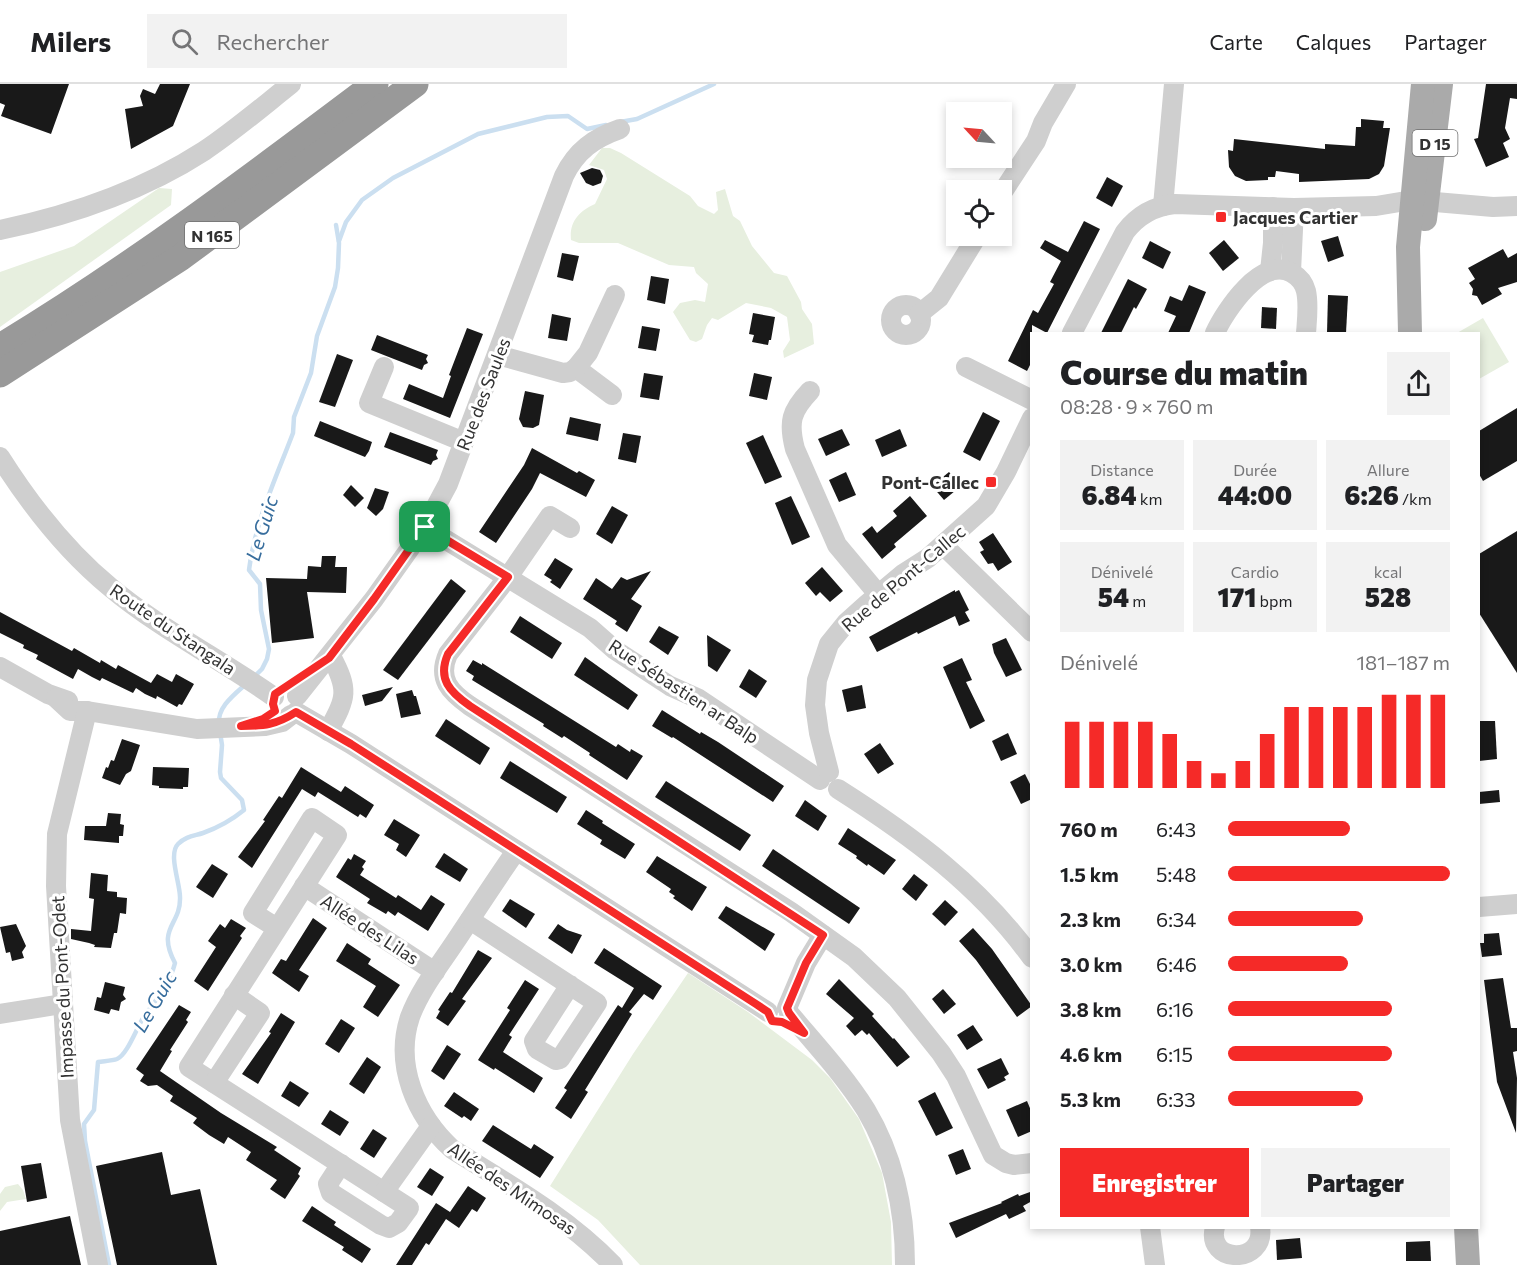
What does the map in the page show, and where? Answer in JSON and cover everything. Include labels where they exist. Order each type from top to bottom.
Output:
[{"type":"highway","name":"N 165","points":[[0,347],[155,245],[375,84]]},
{"type":"highway","name":"N 165","points":[[0,374],[180,258],[415,84]]},
{"type":"main road","name":"D 15","points":[[1420,201],[1424,84]]},
{"type":"main road","name":"D 15","points":[[1410,332],[1408,247],[1420,201],[1441,84]]},
{"type":"main road","points":[[1466,1229],[1468,1265]]},
{"type":"street","points":[[0,230],[47,219],[110,199],[163,174],[222,138],[291,84]]},
{"type":"street","points":[[1010,180],[1036,141],[1043,123],[1066,84]]},
{"type":"street","points":[[1163,206],[1174,84]]},
{"type":"street","name":"Rue des Saules","points":[[277,697],[330,657],[425,527],[448,484],[554,200],[570,165],[591,142],[620,129]]},
{"type":"street","points":[[1073,332],[1125,232],[1135,220],[1150,210],[1163,206],[1175,204],[1294,208],[1376,207],[1420,201],[1493,207],[1517,206]]},
{"type":"street","points":[[1270,271],[1273,207]]},
{"type":"street","points":[[1291,272],[1294,208]]},
{"type":"street","points":[[920,314],[939,298],[971,246]]},
{"type":"street","points":[[1216,332],[1234,300],[1258,278],[1270,271],[1285,269],[1299,278],[1306,292],[1306,332]]},
{"type":"street","points":[[498,355],[563,373],[570,372],[588,353],[615,295]]},
{"type":"street","points":[[384,367],[369,403],[464,442]]},
{"type":"street","points":[[966,367],[1030,399]]},
{"type":"street","points":[[576,368],[612,395]]},
{"type":"street","points":[[810,391],[793,413],[791,436],[795,449],[837,545],[878,594]]},
{"type":"street","name":"Rue de Pont-Callec","points":[[829,780],[818,729],[815,689],[821,663],[833,637],[878,594],[928,558],[986,506],[994,495],[1030,422]]},
{"type":"street","name":"Route du Stangala","points":[[0,457],[42,518],[90,570],[151,618],[728,986],[779,1010],[804,1033],[851,1088],[883,1143],[899,1194],[905,1265]]},
{"type":"street","points":[[570,528],[550,516],[508,577],[448,654],[443,665],[443,673],[450,689],[470,706],[844,949],[897,998],[931,1039],[956,1076],[993,1155],[1014,1165],[1030,1163]]},
{"type":"street","name":"Rue Sébastien ar Balp","points":[[425,527],[590,628],[615,650],[662,681],[699,699],[829,780],[911,837],[957,874],[997,915],[1030,955]]},
{"type":"street","points":[[942,545],[1030,630]]},
{"type":"street","points":[[323,728],[343,698],[344,684],[330,657]]},
{"type":"street","points":[[0,667],[56,698],[70,711],[87,711],[182,728],[227,728],[263,719],[277,697]]},
{"type":"street","name":"Impasse du Pont-Odet","points":[[87,711],[57,834],[56,886],[71,1127],[98,1265]]},
{"type":"street","name":"Allée des Lilas","points":[[277,928],[253,913],[312,818],[337,835],[189,1067],[341,1164],[409,1208],[398,1223],[389,1228],[331,1193],[328,1184],[341,1164]]},
{"type":"street","name":"Allée des Mimosas","points":[[516,851],[419,998],[406,1031],[406,1065],[411,1087],[430,1126],[452,1149],[558,1218],[587,1240],[613,1265]]},
{"type":"street","name":"Allée des Lilas","points":[[304,886],[435,972]]},
{"type":"street","points":[[1480,907],[1517,904]]},
{"type":"street","points":[[470,920],[570,985]]},
{"type":"street","points":[[779,1010],[823,935]]},
{"type":"street","points":[[214,1083],[260,1013],[234,995]]},
{"type":"street","points":[[0,1014],[62,1004]]},
{"type":"street","points":[[384,1192],[430,1126]]},
{"type":"street","points":[[1154,1229],[1155,1265]]},
{"type":"street","points":[[1215,1229],[1214,1238],[1218,1247],[1224,1253],[1236,1257],[1246,1256],[1257,1247],[1260,1229]]},
{"type":"green space","points":[[602,148],[610,148],[621,153],[690,196],[698,206],[714,214],[718,210],[716,192],[725,189],[733,216],[740,221],[752,246],[774,273],[787,276],[801,302],[802,309],[812,324],[814,344],[784,358],[783,351],[790,340],[787,317],[771,308],[746,303],[718,320],[712,318],[702,339],[696,342],[690,340],[673,312],[680,303],[695,300],[705,302],[708,284],[696,273],[694,267],[669,265],[618,243],[579,243],[571,240],[573,223],[584,210],[595,204],[607,179],[604,170],[589,165]]},
{"type":"green space","points":[[159,188],[172,189],[171,205],[0,327],[0,272],[74,246]]},
{"type":"green space","points":[[1483,318],[1509,362],[1480,378],[1480,332],[1459,332]]},
{"type":"green space","points":[[688,973],[748,1012],[812,1060],[830,1078],[859,1119],[882,1173],[891,1222],[892,1265],[640,1265],[598,1220],[550,1186],[633,1054]]},
{"type":"green space","points":[[18,1184],[26,1199],[7,1202],[0,1211],[0,1194],[5,1187]]},
{"type":"building","points":[[0,84],[69,84],[51,134],[1,116],[5,105],[0,103]]},
{"type":"building","points":[[160,84],[190,84],[173,126],[131,149],[125,109],[143,106],[140,96],[143,89],[155,94]]},
{"type":"building","points":[[1486,84],[1517,84],[1517,99],[1510,98],[1505,128],[1510,139],[1503,143],[1509,157],[1486,167],[1474,139],[1478,138]]},
{"type":"building","points":[[1361,119],[1384,121],[1383,128],[1390,128],[1384,166],[1379,174],[1369,179],[1299,182],[1299,174],[1276,171],[1275,177],[1268,177],[1268,180],[1246,181],[1235,176],[1229,167],[1228,150],[1233,151],[1234,139],[1325,149],[1325,144],[1355,146],[1356,127],[1361,127]]},
{"type":"building","points":[[592,168],[600,170],[603,176],[601,183],[593,186],[586,183],[580,173]]},
{"type":"building","points":[[1107,177],[1123,186],[1112,207],[1096,198]]},
{"type":"building","points":[[1084,221],[1100,229],[1048,332],[1032,325],[1030,365],[1027,371],[1008,361],[1033,310],[1038,313],[1054,284],[1050,282],[1061,261],[1040,248],[1045,240],[1068,252]]},
{"type":"building","points":[[1338,236],[1344,256],[1328,262],[1321,241]]},
{"type":"building","points":[[1224,240],[1239,258],[1223,271],[1209,253]]},
{"type":"building","points":[[1150,241],[1171,252],[1163,269],[1142,258]]},
{"type":"building","points":[[1503,249],[1508,258],[1517,253],[1517,282],[1498,288],[1502,294],[1482,305],[1477,296],[1472,295],[1473,289],[1469,283],[1475,279],[1468,268]]},
{"type":"building","points":[[562,253],[579,256],[573,281],[557,277]]},
{"type":"building","points":[[651,276],[669,279],[665,304],[647,300]]},
{"type":"building","points":[[1128,279],[1147,289],[1136,309],[1134,307],[1122,332],[1102,332]]},
{"type":"building","points":[[1189,285],[1206,292],[1189,332],[1168,332],[1176,316],[1164,311],[1170,296],[1182,301]]},
{"type":"building","points":[[1328,295],[1348,296],[1346,332],[1327,332]]},
{"type":"building","points":[[1262,307],[1277,308],[1276,329],[1261,328]]},
{"type":"building","points":[[753,313],[775,317],[768,345],[752,342],[754,335],[749,334]]},
{"type":"building","points":[[552,314],[571,318],[567,341],[548,338]]},
{"type":"building","points":[[642,326],[660,329],[656,351],[638,348]]},
{"type":"building","points":[[467,328],[483,334],[450,418],[403,399],[409,384],[443,398]]},
{"type":"building","points":[[377,335],[428,355],[426,359],[428,363],[422,370],[371,350]]},
{"type":"building","points":[[337,354],[353,360],[335,407],[319,402]]},
{"type":"building","points":[[644,373],[663,376],[659,400],[640,397]]},
{"type":"building","points":[[754,373],[772,377],[767,400],[749,396]]},
{"type":"building","points":[[525,391],[544,395],[539,425],[533,428],[523,427],[519,419]]},
{"type":"building","points":[[1517,408],[1517,461],[1483,481],[1480,476],[1480,430]]},
{"type":"building","points":[[983,412],[1000,421],[980,461],[963,452]]},
{"type":"building","points":[[570,417],[601,424],[598,441],[566,434]]},
{"type":"building","points":[[320,421],[372,442],[365,457],[314,436]]},
{"type":"building","points":[[842,429],[850,445],[826,456],[818,439]]},
{"type":"building","points":[[900,429],[907,446],[882,457],[875,440]]},
{"type":"building","points":[[390,432],[438,450],[436,455],[438,459],[431,465],[384,447]]},
{"type":"building","points":[[623,433],[641,436],[636,463],[618,459]]},
{"type":"building","points":[[763,435],[782,477],[765,484],[746,443]]},
{"type":"building","points":[[532,448],[577,473],[579,471],[595,480],[586,497],[540,473],[496,543],[479,532],[524,465]]},
{"type":"building","points":[[846,472],[856,495],[839,502],[829,480]]},
{"type":"building","points":[[949,472],[961,486],[944,500],[932,486]]},
{"type":"building","points":[[351,485],[364,498],[355,507],[343,495]]},
{"type":"building","points":[[375,488],[389,492],[383,509],[376,516],[367,508]]},
{"type":"building","points":[[791,496],[810,537],[792,545],[775,503]]},
{"type":"building","points":[[910,496],[927,516],[894,544],[896,547],[882,559],[862,534],[872,526],[877,533],[897,516],[893,511]]},
{"type":"building","points":[[612,506],[628,515],[612,544],[596,534]]},
{"type":"building","points":[[1517,531],[1517,673],[1480,615],[1480,553]]},
{"type":"building","points":[[993,533],[1012,562],[998,571],[993,563],[988,564],[980,552],[984,550],[979,542]]},
{"type":"building","points":[[322,556],[336,556],[335,567],[347,567],[346,593],[307,592],[314,638],[272,643],[266,578],[307,579],[308,566],[321,567]]},
{"type":"building","points":[[555,558],[573,569],[560,589],[544,575]]},
{"type":"building","points":[[822,567],[843,591],[830,602],[820,592],[816,596],[805,583]]},
{"type":"building","points":[[651,571],[631,599],[642,606],[627,632],[615,624],[617,621],[583,599],[596,578],[612,589],[621,577],[627,580]]},
{"type":"building","points":[[451,579],[466,591],[398,680],[383,670]]},
{"type":"building","points":[[955,590],[955,592],[959,590],[969,610],[965,612],[970,621],[959,626],[955,616],[877,652],[869,637]]},
{"type":"building","points":[[0,612],[72,651],[74,648],[116,669],[118,665],[151,683],[157,674],[172,682],[176,674],[194,684],[182,705],[179,704],[177,707],[136,688],[133,693],[102,678],[100,681],[78,669],[73,679],[36,659],[38,655],[0,633]]},
{"type":"building","points":[[520,616],[562,643],[552,659],[510,632]]},
{"type":"building","points":[[659,626],[679,637],[668,655],[649,642]]},
{"type":"building","points":[[707,635],[731,650],[717,672],[708,666]]},
{"type":"building","points":[[1006,638],[1022,670],[1006,677],[992,644]]},
{"type":"building","points":[[585,657],[638,695],[628,710],[574,675]]},
{"type":"building","points":[[962,658],[972,680],[966,682],[985,721],[970,729],[943,667]]},
{"type":"building","points":[[473,660],[482,665],[482,663],[616,747],[618,744],[630,752],[631,749],[643,756],[627,780],[564,736],[562,738],[543,726],[544,724],[472,680],[474,676],[466,671]]},
{"type":"building","points":[[749,669],[767,681],[756,698],[739,687]]},
{"type":"building","points":[[862,685],[866,708],[847,712],[842,690]]},
{"type":"building","points":[[393,687],[382,701],[365,706],[362,695]]},
{"type":"building","points":[[412,690],[421,714],[401,718],[396,694]]},
{"type":"building","points":[[662,710],[700,734],[701,732],[718,742],[784,786],[773,802],[673,737],[652,726]]},
{"type":"building","points":[[446,719],[490,748],[480,765],[435,736]]},
{"type":"building","points":[[1480,721],[1495,721],[1497,759],[1480,761]]},
{"type":"building","points":[[1008,733],[1017,754],[1001,761],[992,741]]},
{"type":"building","points":[[122,739],[140,745],[131,771],[126,774],[120,785],[102,778],[106,767],[108,768],[111,760],[114,761]]},
{"type":"building","points":[[880,743],[894,764],[878,774],[864,754]]},
{"type":"building","points":[[510,761],[567,797],[557,813],[500,778]]},
{"type":"building","points":[[153,767],[189,768],[188,787],[183,787],[183,789],[159,788],[159,786],[152,785]]},
{"type":"building","points":[[301,767],[341,792],[345,786],[374,805],[366,818],[360,814],[358,817],[318,792],[315,797],[302,789],[252,868],[238,857],[265,821],[263,820],[279,796],[282,798]]},
{"type":"building","points":[[1025,774],[1030,784],[1030,800],[1021,804],[1010,782]]},
{"type":"building","points":[[666,781],[751,835],[740,851],[655,797]]},
{"type":"building","points":[[1499,790],[1500,802],[1480,804],[1480,792]]},
{"type":"building","points":[[805,800],[827,816],[818,831],[795,816]]},
{"type":"building","points":[[586,810],[635,844],[625,859],[600,844],[602,840],[577,824]]},
{"type":"building","points":[[108,813],[121,814],[120,824],[124,825],[123,836],[119,836],[119,843],[84,840],[85,826],[106,826]]},
{"type":"building","points":[[394,819],[420,835],[406,857],[396,850],[399,844],[384,835]]},
{"type":"building","points":[[848,828],[896,860],[884,875],[868,864],[867,866],[856,858],[857,856],[838,844]]},
{"type":"building","points":[[773,849],[860,908],[849,924],[762,866]]},
{"type":"building","points":[[444,853],[468,869],[460,882],[435,867]]},
{"type":"building","points":[[354,854],[366,861],[360,875],[396,898],[398,895],[421,910],[431,895],[445,904],[428,931],[398,912],[395,916],[388,911],[386,914],[367,903],[370,899],[336,877],[348,858],[351,860]]},
{"type":"building","points":[[657,856],[707,887],[692,911],[673,898],[675,896],[669,892],[671,889],[646,872]]},
{"type":"building","points":[[212,864],[228,874],[213,898],[196,887]]},
{"type":"building","points":[[91,873],[108,875],[107,891],[117,892],[117,897],[127,898],[126,914],[120,913],[117,933],[114,933],[111,948],[94,947],[95,945],[71,939],[71,929],[91,931],[94,899],[89,898]]},
{"type":"building","points":[[914,874],[928,885],[916,901],[902,889]]},
{"type":"building","points":[[510,899],[535,914],[526,928],[502,911]]},
{"type":"building","points":[[945,900],[958,912],[945,926],[932,914]]},
{"type":"building","points":[[726,906],[775,934],[765,951],[718,918]]},
{"type":"building","points":[[313,918],[327,928],[299,970],[309,976],[299,992],[272,973],[281,959],[286,961]]},
{"type":"building","points":[[231,919],[246,928],[208,991],[194,981],[216,947],[208,941],[220,924],[225,928]]},
{"type":"building","points":[[16,924],[26,946],[22,952],[24,958],[12,961],[10,952],[6,953],[0,927]]},
{"type":"building","points":[[558,924],[582,935],[572,954],[548,938]]},
{"type":"building","points":[[973,928],[992,949],[1030,1003],[1030,1007],[1017,1017],[976,960],[959,941]]},
{"type":"building","points":[[1499,933],[1502,955],[1482,957],[1480,943],[1484,943],[1484,934]]},
{"type":"building","points":[[347,943],[371,959],[368,964],[400,985],[378,1017],[363,1007],[376,986],[336,961]]},
{"type":"building","points":[[604,948],[662,986],[653,1000],[644,994],[629,1012],[632,1014],[585,1090],[588,1092],[571,1119],[555,1108],[567,1090],[564,1088],[618,1005],[622,1008],[634,988],[594,963]]},
{"type":"building","points":[[478,950],[492,958],[462,999],[466,1001],[448,1026],[436,1018],[440,1011],[438,1010],[450,992],[452,993]]},
{"type":"building","points":[[1503,978],[1511,1028],[1517,1028],[1517,1051],[1513,1052],[1517,1078],[1516,1133],[1497,1082],[1484,980]]},
{"type":"building","points":[[839,979],[874,1014],[872,1016],[910,1057],[897,1067],[869,1033],[867,1035],[862,1030],[855,1036],[846,1026],[854,1018],[826,994]]},
{"type":"building","points":[[525,980],[539,989],[509,1035],[512,1037],[503,1052],[543,1078],[534,1093],[478,1060],[510,1010],[507,1008]]},
{"type":"building","points":[[105,982],[125,987],[123,995],[126,999],[121,1002],[119,1011],[111,1009],[109,1014],[94,1010],[97,997],[101,998]]},
{"type":"building","points":[[943,989],[956,1004],[944,1014],[932,999]]},
{"type":"building","points":[[179,1005],[191,1012],[186,1020],[188,1022],[160,1071],[221,1113],[277,1147],[274,1150],[301,1168],[298,1174],[300,1176],[285,1199],[270,1189],[277,1180],[246,1160],[251,1152],[228,1137],[224,1144],[209,1135],[193,1123],[197,1118],[170,1101],[173,1096],[157,1085],[148,1086],[140,1081],[144,1075],[136,1069]]},
{"type":"building","points":[[281,1013],[295,1022],[258,1084],[242,1074],[271,1033],[269,1032]]},
{"type":"building","points":[[341,1019],[355,1028],[339,1053],[325,1044]]},
{"type":"building","points":[[973,1025],[983,1040],[967,1050],[957,1035]]},
{"type":"building","points":[[447,1045],[461,1054],[444,1080],[431,1071]]},
{"type":"building","points":[[367,1057],[381,1067],[364,1094],[349,1084]]},
{"type":"building","points":[[1001,1058],[1009,1074],[1004,1077],[1006,1080],[988,1089],[977,1069]]},
{"type":"building","points":[[290,1081],[309,1093],[299,1107],[281,1096]]},
{"type":"building","points":[[454,1092],[479,1109],[471,1121],[444,1106]]},
{"type":"building","points":[[935,1092],[953,1128],[936,1136],[918,1101]]},
{"type":"building","points":[[1027,1101],[1030,1108],[1030,1132],[1018,1137],[1006,1110]]},
{"type":"building","points":[[330,1110],[349,1122],[340,1136],[321,1124]]},
{"type":"building","points":[[493,1125],[531,1149],[534,1144],[554,1157],[540,1178],[482,1141]]},
{"type":"building","points":[[373,1129],[387,1138],[374,1158],[360,1149]]},
{"type":"building","points":[[963,1149],[971,1169],[956,1175],[948,1155]]},
{"type":"building","points":[[162,1152],[171,1195],[200,1189],[217,1265],[117,1265],[96,1166]]},
{"type":"building","points":[[41,1163],[47,1198],[27,1202],[21,1166]]},
{"type":"building","points":[[430,1168],[444,1177],[432,1196],[417,1187]]},
{"type":"building","points":[[468,1186],[486,1198],[477,1212],[472,1209],[459,1228],[446,1219],[429,1245],[426,1243],[412,1265],[396,1265],[436,1203],[450,1212]]},
{"type":"building","points":[[1030,1192],[1030,1202],[1023,1206],[1026,1211],[1009,1219],[1006,1214],[956,1238],[949,1223],[1002,1203],[1018,1194],[1019,1196]]},
{"type":"building","points":[[312,1206],[336,1222],[334,1225],[371,1249],[362,1263],[342,1250],[344,1247],[302,1221]]},
{"type":"building","points":[[70,1216],[81,1265],[0,1265],[0,1231]]},
{"type":"building","points":[[1300,1238],[1302,1258],[1277,1260],[1276,1240]]},
{"type":"building","points":[[1430,1241],[1431,1261],[1406,1261],[1406,1242]]},
{"type":"waterway","points":[[620,122],[637,119],[714,84]]},
{"type":"waterway","points":[[339,241],[346,222],[362,200],[393,178],[478,134],[547,117],[568,116],[587,129],[606,125]]},
{"type":"waterway","name":"Le Guic","points":[[253,678],[262,669],[269,649],[261,610],[260,584],[249,570],[252,552],[267,500],[293,433],[294,417],[311,373],[317,336],[335,287],[339,243],[336,225]]},
{"type":"waterway","name":"Le Guic","points":[[219,724],[224,706],[247,683]]},
{"type":"waterway","name":"Le Guic","points":[[109,1265],[85,1141],[84,1124],[94,1110],[98,1062],[117,1059],[125,1052],[173,970],[175,963],[170,951],[168,934],[177,914],[180,897],[174,861],[175,849],[184,839],[219,826],[244,810],[242,800],[221,778],[220,732]]},
{"type":"place","name":"Jacques Cartier","points":[[1221,217]]},
{"type":"place","name":"Pont-Callec","points":[[991,482]]},
{"type":"route","points":[[425,527],[508,577],[448,654],[443,665],[443,673],[450,689],[470,706],[791,912],[823,935],[806,963],[787,1008],[804,1033],[782,1022],[772,1021],[768,1012],[756,1004],[351,744],[296,712],[282,722],[265,726],[241,726],[270,715],[275,711],[273,704],[275,694],[329,658],[425,527]]}]
